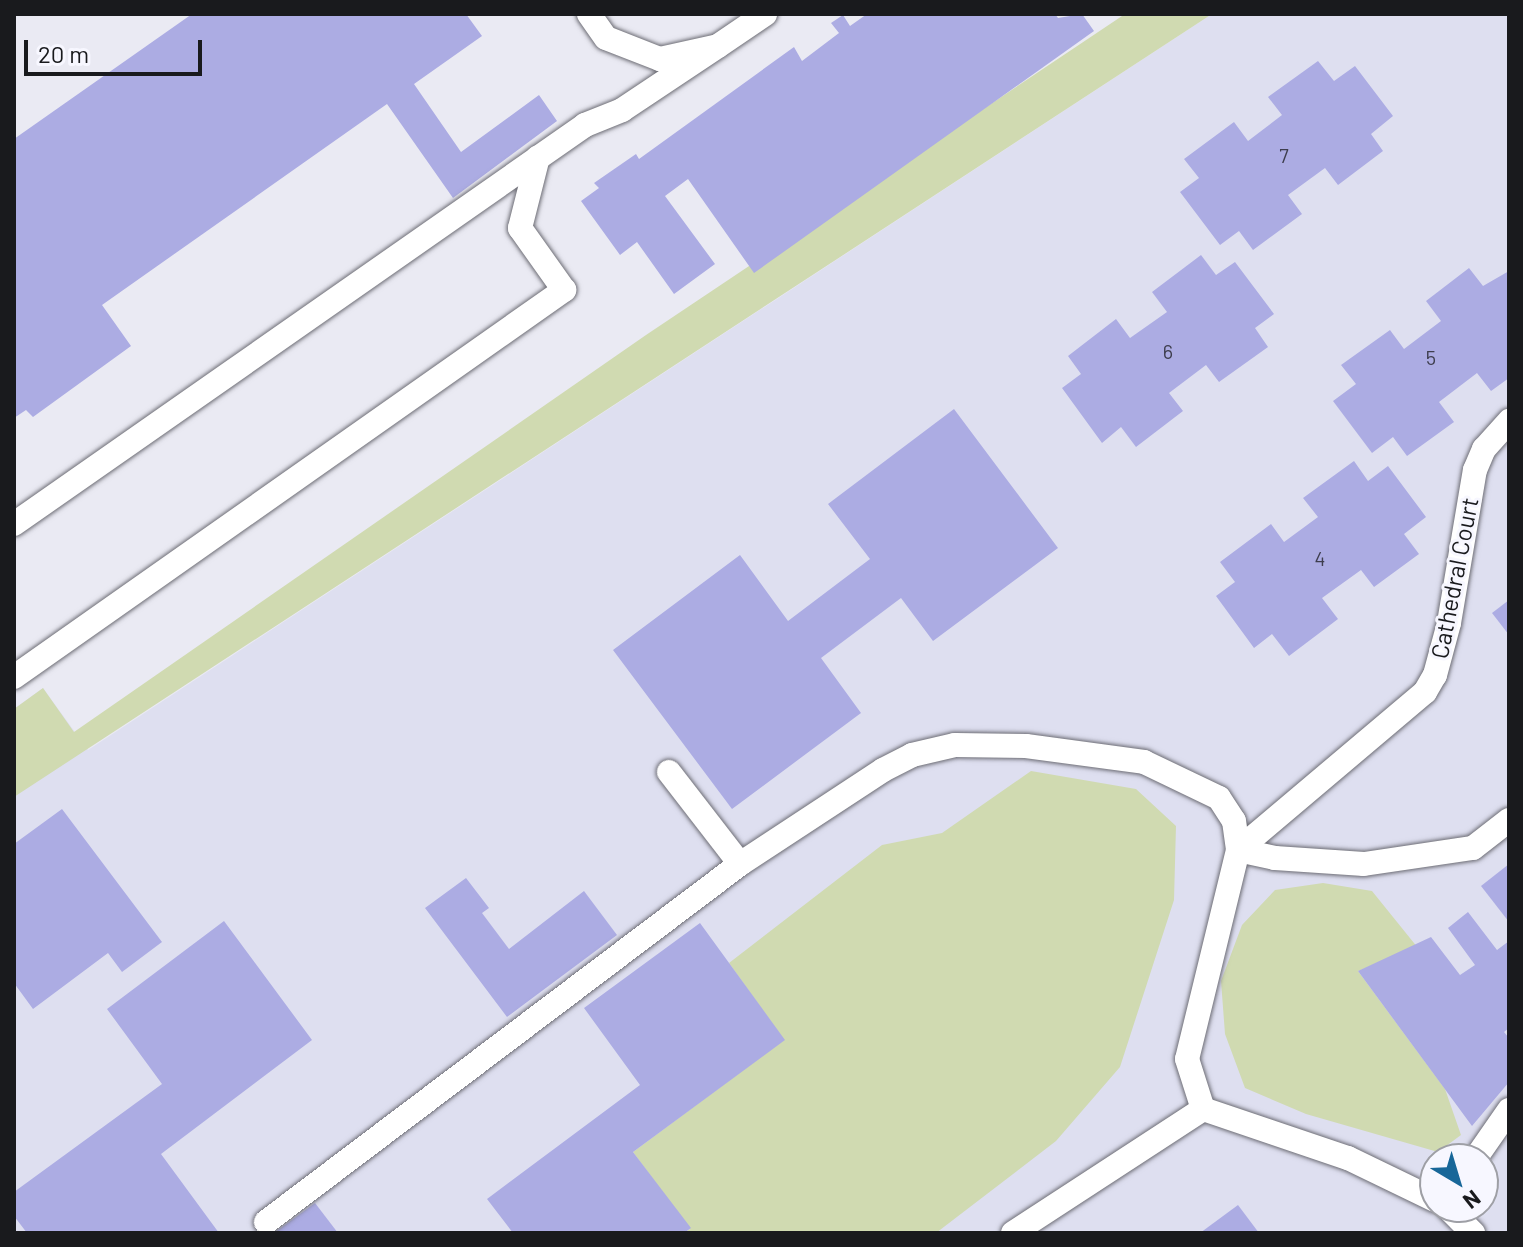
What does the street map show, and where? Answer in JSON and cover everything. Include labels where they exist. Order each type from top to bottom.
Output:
[{"type":"lane","points":[[589,14],[606,38],[660,59],[718,46]]},
{"type":"lane","points":[[14,524],[538,157],[765,14]]},
{"type":"lane","points":[[14,677],[564,290],[520,228],[538,157]]},
{"type":"lane","name":"Cathedral Court","points":[[1238,850],[1425,692],[1435,675],[1449,623],[1475,470],[1484,449],[1509,421]]},
{"type":"lane","points":[[266,1222],[740,864],[883,770],[912,755],[955,745],[1026,746],[1144,762],[1219,798],[1234,821],[1238,850],[1187,1059],[1203,1109]]},
{"type":"lane","points":[[669,772],[740,864]]},
{"type":"lane","points":[[1238,850],[1275,858],[1364,864],[1473,848],[1509,820]]},
{"type":"lane","points":[[1203,1109],[1348,1158],[1419,1192]]},
{"type":"lane","points":[[1013,1233],[1203,1109]]},
{"type":"lane","points":[[1486,1143],[1509,1110]]},
{"type":"shaded area","points":[[1212,14],[1509,14],[1509,1233],[14,1233],[14,709],[43,688],[88,750]]},
{"type":"green space","points":[[1125,14],[1212,14],[14,797],[14,709],[43,688],[74,732],[646,335]]},
{"type":"green space","points":[[1031,771],[1136,789],[1176,826],[1174,900],[1120,1067],[1056,1141],[936,1233],[684,1233],[690,1229],[633,1152],[784,1040],[729,963],[882,845],[942,833]]},
{"type":"green space","points":[[1323,883],[1372,891],[1418,948],[1358,971],[1445,1089],[1461,1135],[1450,1143],[1419,1143],[1419,1147],[1306,1114],[1245,1088],[1225,1034],[1221,981],[1242,925],[1275,890]]},
{"type":"building","points":[[192,14],[466,14],[482,36],[414,84],[461,152],[539,95],[557,121],[453,198],[387,104],[102,305],[131,346],[33,417],[26,410],[14,418],[14,139]]},
{"type":"building","points":[[867,14],[1055,14],[1058,18],[1082,14],[1094,31],[754,273],[688,179],[665,196],[715,264],[674,294],[637,242],[620,255],[581,201],[599,188],[594,183],[636,154],[639,159],[794,47],[802,61],[839,33],[831,23],[843,15],[850,26]]},
{"type":"building","points":[[1318,61],[1334,81],[1355,66],[1393,116],[1371,134],[1383,151],[1338,185],[1325,168],[1288,195],[1302,214],[1253,250],[1239,231],[1220,245],[1180,192],[1199,178],[1184,159],[1234,122],[1248,141],[1282,115],[1268,97]]},
{"type":"building","points":[[1201,255],[1216,275],[1235,262],[1274,314],[1255,328],[1268,347],[1219,382],[1206,365],[1169,393],[1183,411],[1136,447],[1121,427],[1102,443],[1062,388],[1081,374],[1068,356],[1116,319],[1130,338],[1167,312],[1152,292]]},
{"type":"building","points":[[1469,268],[1483,286],[1509,271],[1509,378],[1491,391],[1477,373],[1439,402],[1454,422],[1407,456],[1393,437],[1372,453],[1333,401],[1356,384],[1341,365],[1390,330],[1404,349],[1441,321],[1426,301]]},
{"type":"building","points":[[954,409],[1058,548],[933,641],[901,598],[821,658],[861,713],[732,809],[613,650],[740,555],[788,621],[870,559],[828,504]]},
{"type":"building","points":[[1354,461],[1368,481],[1388,466],[1426,517],[1404,534],[1419,554],[1374,587],[1361,570],[1322,598],[1338,619],[1289,656],[1272,634],[1254,648],[1216,596],[1235,582],[1220,562],[1271,524],[1284,542],[1318,517],[1303,498]]},
{"type":"building","points":[[1509,600],[1509,635],[1492,613]]},
{"type":"building","points":[[62,809],[162,942],[122,972],[108,953],[33,1009],[14,983],[14,844]]},
{"type":"building","points":[[1509,864],[1509,922],[1481,886]]},
{"type":"building","points":[[466,878],[489,908],[482,913],[509,949],[584,891],[617,935],[507,1017],[425,908]]},
{"type":"building","points":[[1468,912],[1497,950],[1509,941],[1509,1028],[1504,1032],[1509,1038],[1509,1082],[1472,1126],[1358,971],[1431,937],[1460,975],[1475,965],[1448,928]]},
{"type":"building","points":[[224,921],[312,1040],[161,1154],[219,1233],[27,1233],[14,1216],[14,1192],[162,1084],[107,1009]]},
{"type":"building","points":[[700,923],[785,1040],[633,1152],[691,1228],[684,1233],[513,1233],[487,1199],[640,1085],[584,1008]]},
{"type":"building","points":[[315,1203],[338,1233],[274,1233]]},
{"type":"building","points":[[1238,1205],[1259,1233],[1200,1233]]}]
